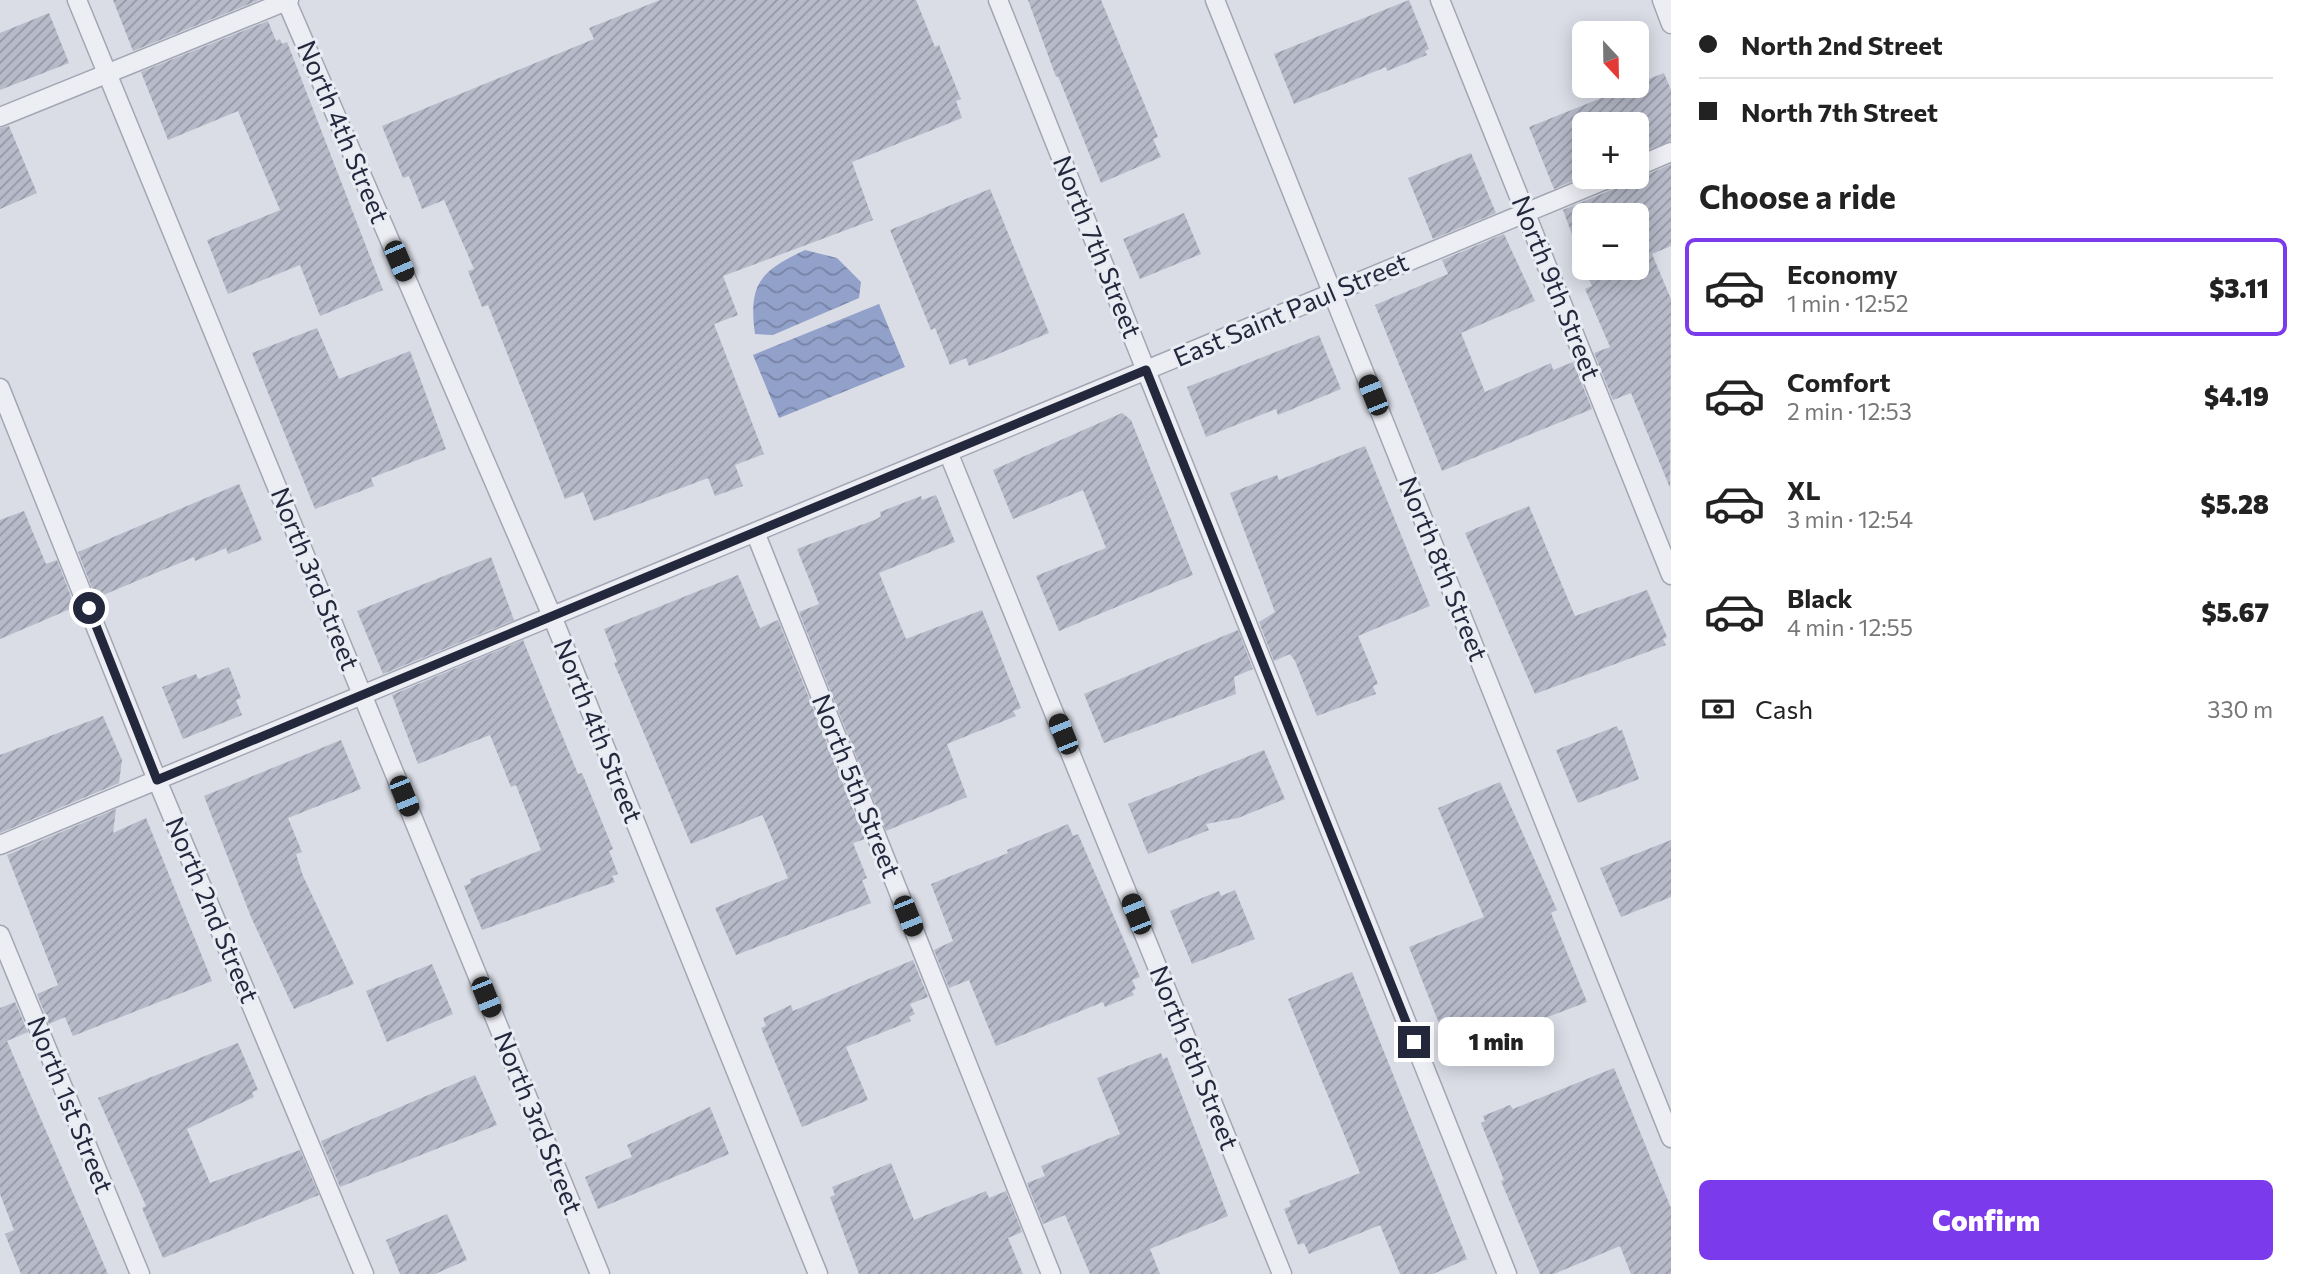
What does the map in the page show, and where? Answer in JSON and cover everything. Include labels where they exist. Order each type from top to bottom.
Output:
[{"type":"lane","name":"North 3rd Street","points":[[77,0],[600,1274]]},
{"type":"lane","points":[[0,117],[287,0]]},
{"type":"lane","name":"North 4th Street","points":[[287,0],[552,616],[818,1274]]},
{"type":"lane","name":"North 7th Street","points":[[998,0],[1507,1274]]},
{"type":"lane","name":"North 8th Street","points":[[1215,0],[1671,1138]]},
{"type":"lane","name":"North 9th Street","points":[[1440,0],[1671,575]]},
{"type":"lane","points":[[1662,0],[1671,24]]},
{"type":"lane","points":[[1649,161],[1671,152]]},
{"type":"lane","name":"East Saint Paul Street","points":[[0,845],[1582,189]]},
{"type":"lane","name":"North 2nd Street","points":[[0,388],[157,780],[364,1274]]},
{"type":"lane","name":"North 6th Street","points":[[948,452],[1282,1274]]},
{"type":"lane","name":"North 5th Street","points":[[755,532],[1051,1274]]},
{"type":"lane","name":"North 1st Street","points":[[0,935],[140,1274]]},
{"type":"water","points":[[805,250],[837,258],[861,282],[859,298],[773,335],[755,334],[754,302],[761,281],[768,272]]},
{"type":"water","points":[[879,304],[905,367],[779,418],[753,355]]},
{"type":"building","points":[[113,0],[259,0],[133,51]]},
{"type":"building","points":[[660,0],[916,0],[935,47],[939,45],[961,99],[956,101],[962,118],[852,162],[873,220],[723,276],[738,315],[714,324],[764,454],[735,465],[743,486],[715,496],[708,478],[594,521],[583,492],[565,499],[488,305],[482,307],[468,271],[474,269],[444,200],[422,209],[409,176],[403,178],[382,126],[594,39],[589,28]]},
{"type":"building","points":[[1028,0],[1101,0],[1158,137],[1153,139],[1161,157],[1101,183],[1058,76],[1056,77]]},
{"type":"building","points":[[1409,0],[1429,49],[1425,51],[1427,55],[1387,71],[1386,67],[1294,104],[1274,54]]},
{"type":"building","points":[[49,13],[69,63],[0,90],[0,33]]},
{"type":"building","points":[[268,21],[276,41],[280,39],[282,44],[287,42],[383,290],[320,316],[300,265],[228,294],[207,240],[280,210],[238,111],[168,140],[141,72]]},
{"type":"building","points":[[1664,73],[1671,90],[1671,141],[1649,150],[1649,112],[1572,112],[1572,181],[1554,189],[1529,127],[1602,98],[1649,98],[1649,79]]},
{"type":"building","points":[[9,126],[37,193],[0,209],[0,128]]},
{"type":"building","points":[[1471,153],[1496,213],[1433,239],[1408,178]]},
{"type":"building","points":[[1671,164],[1671,246],[1652,254],[1671,299],[1670,488],[1631,393],[1613,400],[1594,353],[1610,347],[1585,289],[1592,286],[1589,280],[1649,280],[1649,203],[1580,203],[1614,189],[1649,189],[1649,174]]},
{"type":"building","points":[[990,189],[1049,333],[969,366],[966,358],[950,365],[935,328],[931,330],[890,230]]},
{"type":"building","points":[[1572,206],[1572,234],[1563,210]]},
{"type":"building","points":[[1184,213],[1201,254],[1140,279],[1123,239]]},
{"type":"building","points":[[1504,234],[1535,301],[1461,333],[1485,392],[1551,363],[1553,370],[1573,362],[1592,409],[1442,471],[1375,305],[1448,274],[1442,260]]},
{"type":"building","points":[[317,328],[339,379],[410,351],[446,449],[371,478],[374,486],[315,509],[252,353]]},
{"type":"building","points":[[1319,335],[1341,389],[1278,415],[1276,409],[1206,437],[1187,387]]},
{"type":"building","points":[[1122,413],[1131,420],[1193,575],[1059,631],[1036,576],[1106,548],[1083,490],[1013,519],[993,470]]},
{"type":"building","points":[[1365,446],[1430,606],[1358,636],[1378,684],[1373,686],[1376,694],[1317,716],[1290,654],[1274,661],[1259,622],[1275,612],[1230,493],[1277,475],[1279,480]]},
{"type":"building","points":[[239,484],[262,540],[228,554],[226,548],[195,561],[194,557],[96,598],[78,552]]},
{"type":"building","points":[[936,495],[955,542],[879,573],[906,639],[982,610],[1021,708],[1013,711],[1016,716],[947,744],[967,797],[886,831],[799,612],[819,604],[797,549],[877,519],[881,516],[880,512],[921,496],[922,500]]},
{"type":"building","points":[[1529,506],[1575,616],[1647,590],[1667,637],[1663,639],[1666,645],[1535,694],[1465,533]]},
{"type":"building","points":[[24,511],[46,564],[57,560],[75,607],[0,639],[0,520]]},
{"type":"building","points":[[491,557],[514,620],[383,674],[357,611]]},
{"type":"building","points":[[738,575],[760,628],[778,620],[865,839],[853,843],[867,878],[862,880],[871,903],[736,955],[715,908],[788,878],[765,821],[762,815],[691,844],[614,663],[617,662],[604,629]]},
{"type":"building","points":[[1238,630],[1253,669],[1234,677],[1236,694],[1104,743],[1084,694]]},
{"type":"building","points":[[523,640],[578,774],[582,773],[613,849],[609,851],[618,874],[612,876],[615,882],[482,930],[464,886],[471,883],[470,879],[541,850],[516,785],[511,787],[490,735],[418,764],[392,695]]},
{"type":"building","points":[[229,667],[241,698],[236,700],[242,715],[183,739],[162,687],[196,674],[198,679]]},
{"type":"building","points":[[103,716],[122,760],[119,783],[0,833],[0,755]]},
{"type":"building","points":[[1617,726],[1619,731],[1622,730],[1639,779],[1578,803],[1556,750]]},
{"type":"building","points":[[341,740],[361,789],[288,818],[302,852],[296,854],[303,876],[354,984],[294,1009],[251,917],[204,796]]},
{"type":"building","points":[[1264,750],[1285,799],[1238,818],[1206,824],[1209,830],[1148,854],[1128,804]]},
{"type":"building","points":[[1500,782],[1557,910],[1551,913],[1587,1002],[1451,1054],[1409,947],[1484,917],[1438,808]]},
{"type":"building","points":[[116,809],[113,833],[146,818],[212,981],[73,1036],[65,1017],[49,1024],[37,994],[58,985],[7,855]]},
{"type":"building","points":[[1068,824],[1073,836],[1078,834],[1140,977],[1132,980],[1136,989],[1132,991],[1134,995],[1105,1007],[1103,1002],[996,1046],[969,980],[949,988],[934,950],[953,941],[931,884],[1008,853],[1007,850]]},
{"type":"building","points":[[1671,840],[1671,897],[1621,917],[1600,868]]},
{"type":"building","points":[[1235,890],[1255,939],[1192,964],[1170,911],[1219,891],[1221,896]]},
{"type":"building","points":[[913,960],[928,997],[910,1004],[915,1014],[909,1017],[911,1021],[846,1047],[868,1100],[802,1127],[761,1028],[766,1026],[763,1018],[791,1005],[793,1011]]},
{"type":"building","points":[[432,964],[453,1014],[387,1042],[366,991]]},
{"type":"building","points":[[1352,972],[1467,1259],[1433,1274],[1400,1274],[1380,1225],[1309,1254],[1304,1243],[1298,1245],[1284,1209],[1291,1206],[1289,1201],[1360,1173],[1288,999]]},
{"type":"building","points":[[15,1002],[28,1032],[7,1041],[108,1274],[21,1274],[5,1234],[14,1230],[0,1194],[0,1008]]},
{"type":"building","points":[[238,1043],[258,1090],[252,1092],[254,1097],[187,1129],[210,1183],[300,1150],[319,1195],[163,1258],[142,1208],[146,1206],[98,1098]]},
{"type":"building","points":[[1161,1053],[1163,1059],[1167,1057],[1228,1216],[1150,1249],[1160,1274],[1090,1274],[1065,1215],[1043,1224],[1027,1183],[1045,1176],[1041,1166],[1120,1134],[1097,1078]]},
{"type":"building","points":[[1614,1068],[1671,1208],[1671,1274],[1631,1274],[1620,1246],[1554,1274],[1540,1274],[1501,1181],[1504,1180],[1481,1123],[1485,1121],[1483,1116],[1510,1105],[1513,1109]]},
{"type":"building","points":[[475,1075],[497,1125],[340,1187],[321,1141]]},
{"type":"building","points":[[710,1107],[729,1154],[598,1209],[585,1177],[632,1157],[627,1145]]},
{"type":"building","points":[[891,1163],[914,1220],[986,1191],[989,1198],[1006,1191],[1022,1232],[1008,1238],[1023,1274],[859,1274],[830,1197],[835,1195],[832,1187]]},
{"type":"building","points":[[447,1214],[467,1260],[435,1274],[400,1274],[386,1240]]},
{"type":"route","points":[[89,608],[157,780],[1146,370],[1414,1042]]}]
